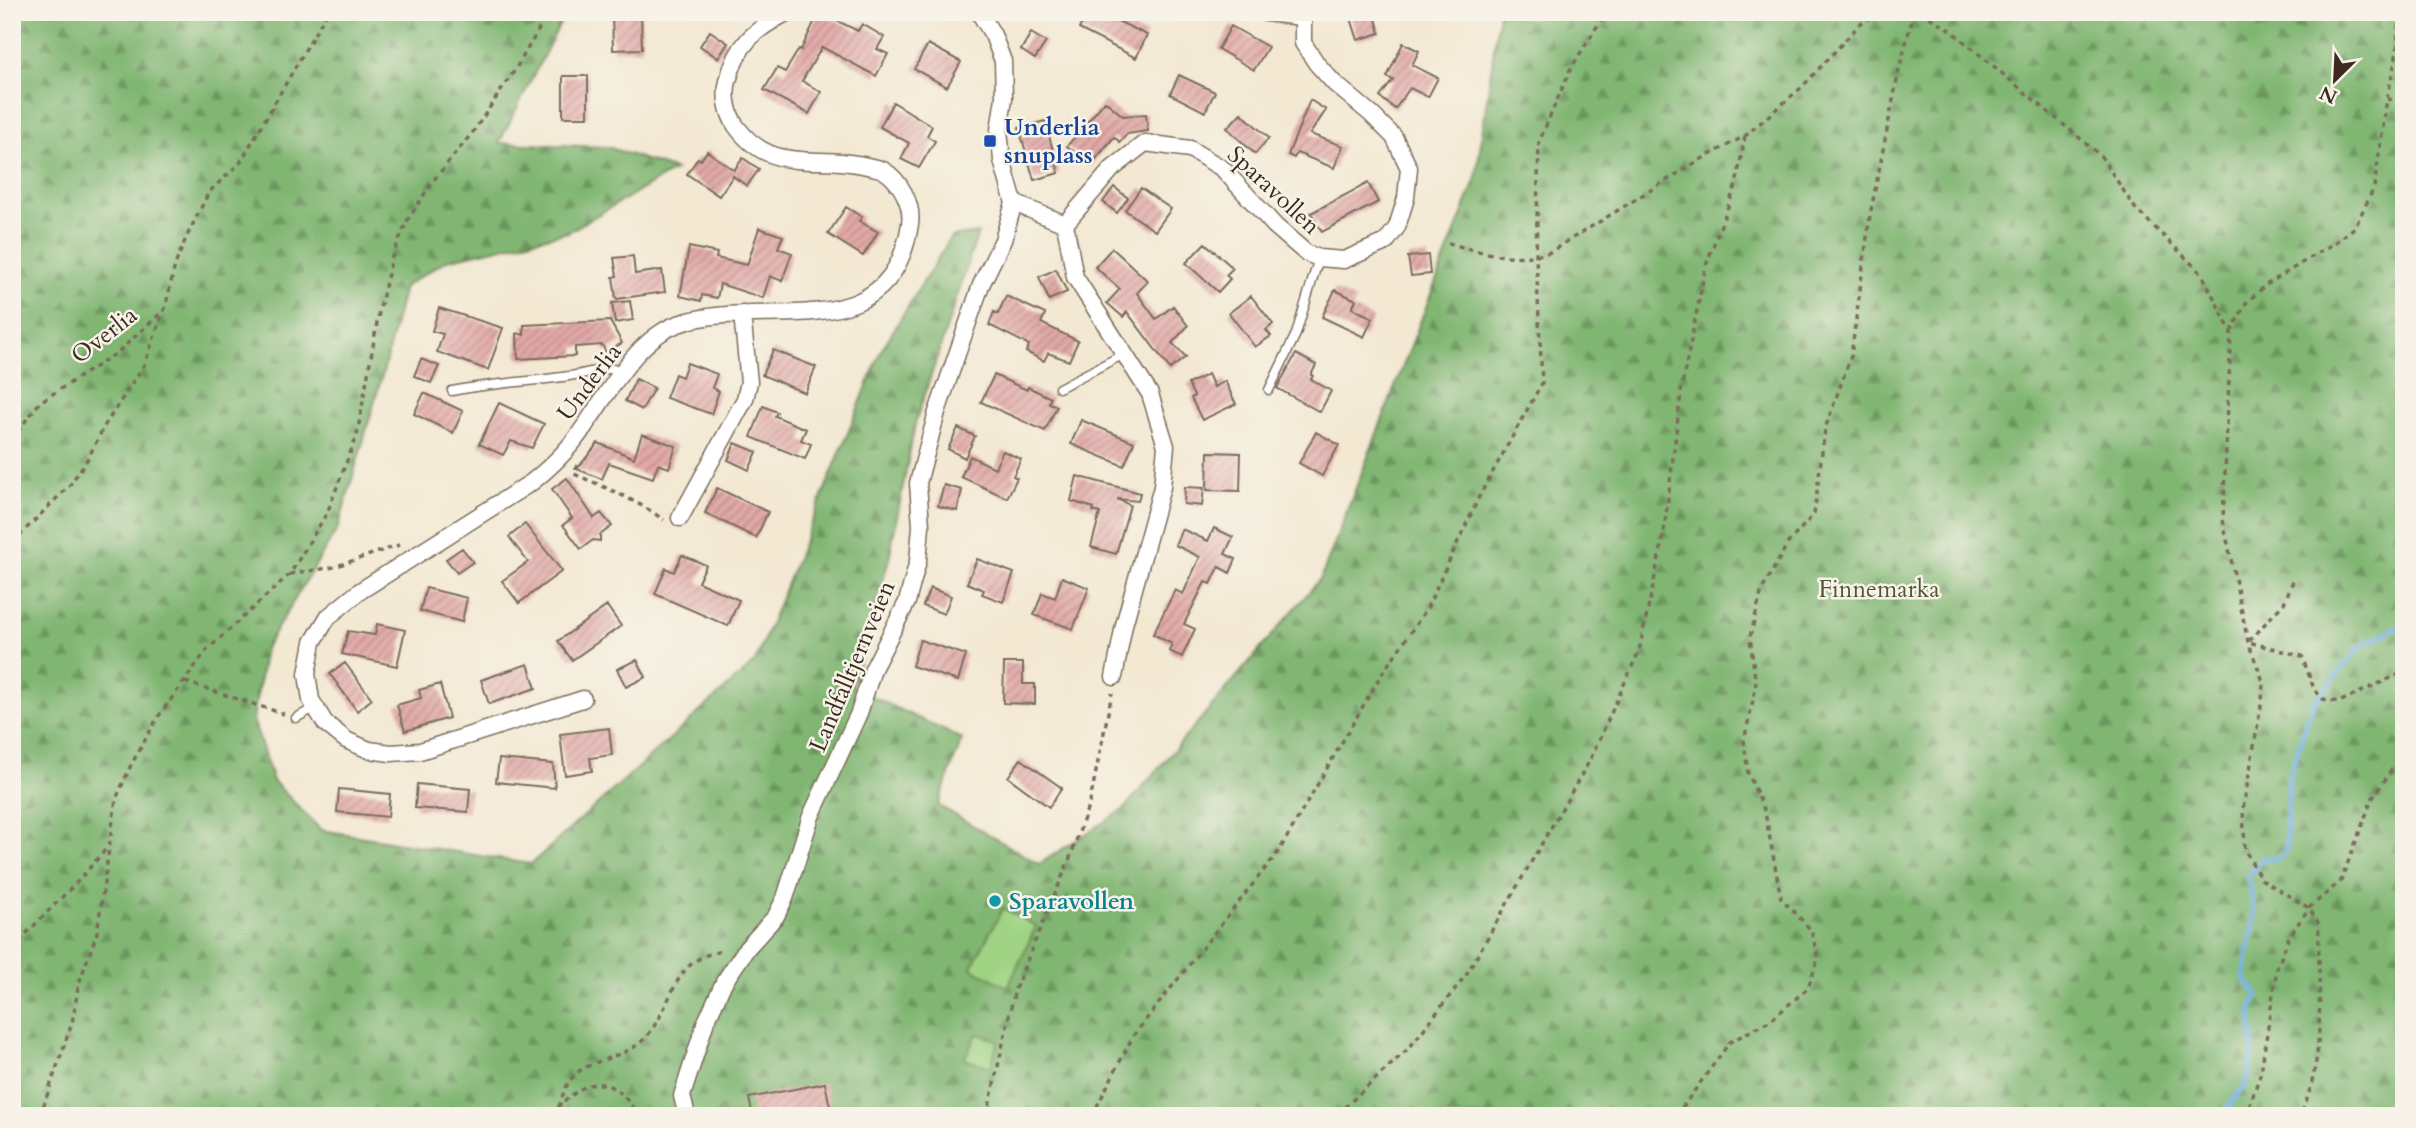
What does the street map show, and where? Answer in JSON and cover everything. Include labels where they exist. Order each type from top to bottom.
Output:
[{"type":"street","name":"Underlia","points":[[583,699],[420,751],[391,753],[369,750],[346,740],[325,723],[311,700],[307,674],[313,642],[328,617],[360,591],[547,470],[573,442],[623,370],[651,340],[676,325],[706,317],[802,314],[841,309],[874,292],[893,273],[905,248],[911,220],[904,190],[883,170],[855,163],[792,160],[768,155],[746,139],[729,115],[727,85],[736,54],[763,25],[788,12]]},
{"type":"street","points":[[979,12],[993,35],[1003,61],[1004,98],[999,131],[1002,160],[1014,204],[1065,224],[1075,277],[1150,394],[1166,446],[1162,487],[1124,625],[1114,677]]},
{"type":"street","name":"Sparavollen","points":[[1065,224],[1112,169],[1145,143],[1190,149],[1223,169],[1275,226],[1306,253],[1319,258],[1344,260],[1386,242],[1397,227],[1406,198],[1409,168],[1394,137],[1317,64],[1303,43],[1302,16]]},
{"type":"street","name":"Landfalltjernveien","points":[[687,1116],[682,1096],[705,1024],[724,982],[747,948],[776,916],[785,898],[811,816],[859,713],[873,669],[907,602],[918,561],[918,483],[921,471],[937,412],[981,285],[1003,240],[1014,204]]},
{"type":"street","points":[[680,517],[745,399],[749,382],[742,314]]},
{"type":"lane","name":"Sparavollen","points":[[1249,12],[1279,19],[1302,16]]},
{"type":"lane","points":[[1269,390],[1296,334],[1319,258]]},
{"type":"lane","points":[[1059,388],[1124,354]]},
{"type":"lane","points":[[453,391],[611,368],[623,370]]},
{"type":"lane","points":[[296,718],[316,708]]},
{"type":"path","name":"Overlia","points":[[12,439],[40,402],[117,353],[165,309],[175,265],[209,191],[240,163],[327,12]]},
{"type":"path","points":[[40,1116],[72,1023],[79,983],[97,933],[116,799],[131,765],[158,717],[207,650],[289,574],[327,513],[356,435],[392,257],[407,221],[433,181],[473,132],[501,91],[549,12]]},
{"type":"path","points":[[1092,1116],[1133,1036],[1279,851],[1381,674],[1426,610],[1480,495],[1542,383],[1536,256],[1539,142],[1570,70],[1606,12]]},
{"type":"path","points":[[1448,243],[1496,256],[1536,256],[1550,252],[1698,161],[1745,136],[1802,87],[1861,23],[1881,12]]},
{"type":"path","points":[[1676,1116],[1730,1042],[1771,1020],[1808,988],[1818,958],[1811,930],[1781,898],[1765,812],[1748,772],[1744,741],[1756,686],[1750,637],[1762,590],[1788,543],[1814,514],[1825,429],[1851,356],[1870,215],[1899,70],[1914,12]]},
{"type":"path","points":[[1921,12],[1949,29],[2100,155],[2134,208],[2202,274],[2231,332]]},
{"type":"path","points":[[2300,1116],[2306,1103],[2319,1048],[2319,924],[2309,908],[2261,879],[2245,850],[2243,809],[2263,681],[2248,642],[2223,520],[2231,332],[2246,303],[2266,285],[2334,243],[2355,226],[2374,188],[2397,52],[2399,12]]},
{"type":"path","points":[[2387,99],[2404,101]]},
{"type":"path","points":[[1339,1116],[1345,1107],[1409,1048],[1466,975],[1590,760],[1639,651],[1663,540],[1682,385],[1706,265],[1736,185],[1745,136]]},
{"type":"path","points":[[12,543],[70,485],[88,458],[105,425],[144,365],[165,309]]},
{"type":"path","points":[[577,465],[574,474],[646,507],[663,520],[680,517]]},
{"type":"path","points":[[289,574],[334,567],[406,544]]},
{"type":"path","points":[[2248,642],[2284,603],[2293,580]]},
{"type":"path","points":[[2248,642],[2302,656],[2314,689],[2323,699],[2339,702],[2404,672]]},
{"type":"path","points":[[987,1116],[1015,989],[1070,858],[1090,801],[1114,677]]},
{"type":"path","points":[[184,681],[296,718]]},
{"type":"path","points":[[2246,1116],[2261,1072],[2277,968],[2288,937],[2309,908],[2341,881],[2372,799],[2393,768],[2404,759]]},
{"type":"path","points":[[12,948],[78,881],[109,845]]},
{"type":"path","points":[[559,1107],[569,1080],[594,1063],[622,1055],[644,1041],[658,1023],[678,978],[692,961],[715,952],[747,948]]},
{"type":"path","points":[[550,1116],[573,1093],[588,1084],[604,1084],[619,1091],[642,1116]]},
{"type":"green space","name":"Finnemarka","points":[[12,12],[566,12],[499,143],[608,147],[675,170],[568,232],[447,260],[404,287],[384,369],[338,528],[265,648],[253,719],[273,781],[321,830],[531,864],[755,662],[882,349],[951,237],[978,233],[915,424],[889,559],[852,687],[962,739],[938,805],[1039,864],[1123,810],[1321,578],[1476,178],[1499,12],[2404,12],[2404,1116],[12,1116]]},
{"type":"green space","points":[[1003,908],[1036,926],[1008,987],[971,968]]},
{"type":"green space","points":[[977,1034],[998,1040],[991,1067],[964,1059]]},
{"type":"building","points":[[612,12],[641,12],[642,49],[613,50]]},
{"type":"building","points":[[819,12],[858,31],[862,24],[884,37],[877,49],[888,54],[876,76],[822,47],[802,81],[821,92],[809,114],[764,90],[777,68],[785,72],[799,49],[801,50]]},
{"type":"building","points":[[1087,12],[1099,12],[1147,35],[1136,58],[1079,29]]},
{"type":"building","points":[[1349,12],[1374,12],[1380,33],[1358,40]]},
{"type":"building","points":[[1231,26],[1268,47],[1254,70],[1218,49]]},
{"type":"building","points":[[710,31],[728,43],[718,58],[700,46]]},
{"type":"building","points":[[1031,33],[1046,42],[1035,59],[1021,50]]},
{"type":"building","points":[[1403,43],[1419,51],[1412,65],[1438,78],[1428,97],[1410,88],[1395,109],[1380,97],[1393,80],[1387,77]]},
{"type":"building","points":[[928,44],[961,62],[947,87],[914,69]]},
{"type":"building","points":[[1179,75],[1215,92],[1205,112],[1170,94]]},
{"type":"building","points":[[563,76],[588,76],[588,117],[563,117]]},
{"type":"building","points":[[1310,100],[1326,110],[1310,134],[1343,146],[1334,168],[1297,153],[1294,158],[1288,155]]},
{"type":"building","points":[[1105,101],[1123,116],[1146,114],[1148,131],[1127,134],[1120,142],[1114,137],[1091,165],[1067,146]]},
{"type":"building","points":[[893,102],[932,126],[927,136],[935,141],[919,168],[901,159],[909,143],[880,127]]},
{"type":"building","points":[[1241,113],[1269,138],[1255,154],[1227,128]]},
{"type":"building","points":[[1045,121],[1059,173],[1034,180],[1019,128]]},
{"type":"building","points":[[707,151],[734,170],[743,158],[759,169],[747,186],[733,176],[719,196],[687,174],[698,158],[701,160]]},
{"type":"building","points":[[1368,183],[1378,202],[1322,232],[1311,213]]},
{"type":"building","points":[[1114,187],[1128,198],[1117,213],[1103,202]]},
{"type":"building","points":[[1141,188],[1171,209],[1155,231],[1125,210]]},
{"type":"building","points":[[846,207],[862,217],[859,221],[878,232],[863,256],[828,234]]},
{"type":"building","points":[[759,228],[783,236],[778,248],[792,253],[782,281],[770,276],[763,298],[720,284],[717,298],[702,295],[701,301],[680,296],[689,247],[717,253],[716,258],[747,265]]},
{"type":"building","points":[[1205,243],[1233,268],[1226,275],[1230,279],[1218,292],[1186,263]]},
{"type":"building","points":[[1112,248],[1148,281],[1137,293],[1156,319],[1173,306],[1188,326],[1172,343],[1186,357],[1170,369],[1127,312],[1123,317],[1107,303],[1120,289],[1095,267]]},
{"type":"building","points":[[1428,255],[1430,274],[1411,276],[1408,257]]},
{"type":"building","points":[[633,256],[635,274],[662,270],[665,292],[616,299],[613,277],[617,276],[614,258]]},
{"type":"building","points":[[1056,269],[1067,292],[1049,300],[1039,277]]},
{"type":"building","points":[[1335,290],[1356,300],[1352,308],[1373,318],[1364,337],[1322,317]]},
{"type":"building","points":[[1006,296],[1045,314],[1041,323],[1078,341],[1069,361],[1048,353],[1044,361],[1026,352],[1029,345],[989,325],[994,312],[998,314]]},
{"type":"building","points":[[1251,296],[1273,324],[1266,330],[1271,336],[1255,347],[1229,313]]},
{"type":"building","points":[[630,301],[633,320],[615,323],[612,303]]},
{"type":"building","points":[[439,308],[503,328],[488,370],[437,352],[443,334],[432,331]]},
{"type":"building","points":[[610,321],[622,343],[606,352],[602,345],[575,347],[575,356],[518,359],[517,333],[524,335],[524,325]]},
{"type":"building","points":[[773,350],[816,367],[805,393],[762,375]]},
{"type":"building","points":[[1296,354],[1316,365],[1311,379],[1331,391],[1320,412],[1277,388]]},
{"type":"building","points":[[421,359],[439,366],[431,383],[414,376]]},
{"type":"building","points":[[687,363],[717,374],[712,388],[719,391],[711,414],[666,398],[675,374],[682,377]]},
{"type":"building","points":[[1208,374],[1214,387],[1225,381],[1236,404],[1202,420],[1191,398],[1194,396],[1188,384]]},
{"type":"building","points":[[994,375],[1051,398],[1049,403],[1057,406],[1045,431],[981,402]]},
{"type":"building","points":[[636,379],[654,388],[642,410],[625,401]]},
{"type":"building","points":[[424,393],[463,411],[453,433],[414,414]]},
{"type":"building","points":[[499,403],[544,424],[532,448],[511,441],[503,455],[479,444]]},
{"type":"building","points":[[763,406],[777,412],[775,416],[806,429],[801,440],[811,444],[805,459],[751,437]]},
{"type":"building","points":[[1081,420],[1134,442],[1124,466],[1071,444]]},
{"type":"building","points":[[958,428],[975,436],[965,458],[948,449]]},
{"type":"building","points":[[1316,432],[1339,445],[1322,476],[1299,463]]},
{"type":"building","points":[[642,434],[676,446],[669,468],[658,464],[653,478],[609,463],[602,479],[577,469],[598,443],[634,458]]},
{"type":"building","points":[[735,443],[757,452],[749,470],[728,460]]},
{"type":"building","points":[[1003,451],[1021,459],[1013,476],[1017,478],[1007,498],[961,477],[970,456],[995,468]]},
{"type":"building","points":[[1208,452],[1241,453],[1240,491],[1207,490]]},
{"type":"building","points":[[1077,476],[1140,493],[1138,501],[1117,499],[1130,505],[1116,554],[1091,547],[1100,513],[1093,511],[1094,508],[1071,501]]},
{"type":"building","points":[[567,478],[594,518],[601,513],[612,526],[600,535],[600,541],[593,540],[581,549],[563,525],[572,518],[552,489]]},
{"type":"building","points":[[944,485],[962,490],[957,511],[938,506]]},
{"type":"building","points":[[1185,487],[1204,488],[1202,506],[1184,504]]},
{"type":"building","points":[[717,488],[768,512],[756,538],[705,513]]},
{"type":"building","points":[[525,524],[562,571],[519,603],[502,581],[528,562],[509,537]]},
{"type":"building","points":[[1214,528],[1233,537],[1225,554],[1236,559],[1230,573],[1219,567],[1211,584],[1205,582],[1184,624],[1195,629],[1182,657],[1169,651],[1172,644],[1153,634],[1175,590],[1183,594],[1200,557],[1175,545],[1182,529],[1208,541]]},
{"type":"building","points":[[462,548],[473,562],[457,573],[446,559]]},
{"type":"building","points":[[682,555],[706,565],[698,582],[739,600],[728,626],[655,594],[666,568],[674,572]]},
{"type":"building","points":[[977,559],[1014,573],[1003,602],[982,594],[984,590],[967,583]]},
{"type":"building","points":[[1062,577],[1089,588],[1073,629],[1034,615],[1042,593],[1055,598]]},
{"type":"building","points":[[426,588],[467,598],[462,622],[420,611]]},
{"type":"building","points":[[930,588],[951,596],[944,614],[923,606]]},
{"type":"building","points":[[607,606],[621,626],[572,660],[558,641]]},
{"type":"building","points":[[377,624],[405,630],[397,666],[342,654],[348,631],[375,635]]},
{"type":"building","points":[[920,640],[966,655],[958,681],[912,666]]},
{"type":"building","points":[[637,660],[646,677],[626,687],[617,669]]},
{"type":"building","points":[[345,663],[372,699],[357,711],[330,674]]},
{"type":"building","points":[[1004,663],[1023,663],[1023,684],[1035,684],[1035,704],[1003,703]]},
{"type":"building","points":[[528,664],[536,688],[489,704],[481,680]]},
{"type":"building","points":[[440,684],[449,718],[405,731],[397,705],[421,698],[419,690]]},
{"type":"building","points":[[609,728],[612,755],[590,758],[592,771],[565,775],[560,734]]},
{"type":"building","points":[[499,759],[553,764],[555,788],[496,782]]},
{"type":"building","points":[[1021,759],[1062,788],[1049,807],[1008,777]]},
{"type":"building","points":[[417,784],[470,789],[468,812],[415,808]]},
{"type":"building","points":[[339,789],[390,794],[388,817],[337,812]]},
{"type":"building","points":[[825,1083],[830,1107],[784,1116],[753,1116],[749,1098]]},
{"type":"waterway","points":[[2224,1116],[2227,1108],[2247,1083],[2253,1049],[2251,1011],[2258,995],[2244,978],[2255,916],[2248,877],[2263,858],[2279,859],[2286,850],[2289,777],[2312,705],[2361,646],[2404,624]]},
{"type":"place","name":"Underlia snuplass","points":[[990,141]]},
{"type":"place","name":"Sparavollen","points":[[995,901]]}]
